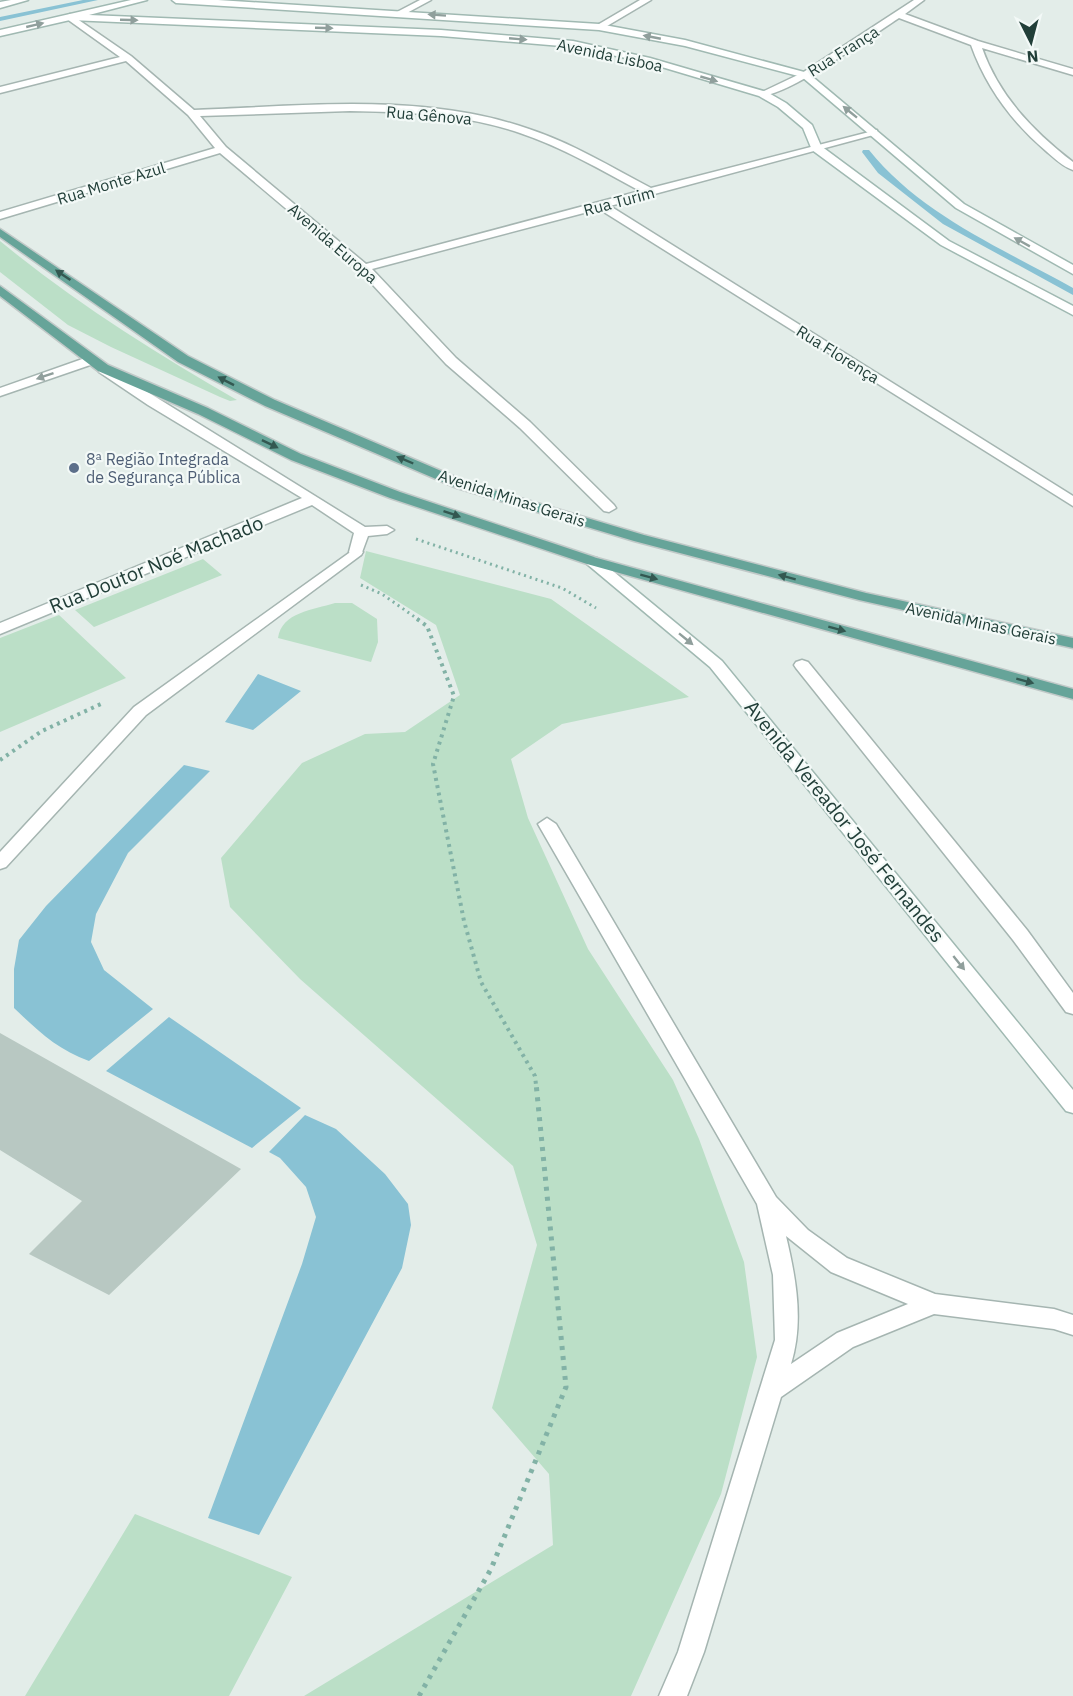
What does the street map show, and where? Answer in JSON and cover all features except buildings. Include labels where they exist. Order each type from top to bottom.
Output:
[{"type":"main road","name":"Avenida Minas Gerais","points":[[0,232],[183,358],[270,403],[462,485],[639,538],[864,597],[1073,643]]},
{"type":"main road","name":"Avenida Minas Gerais","points":[[0,290],[97,364],[203,411],[296,457],[395,495],[592,561],[1073,694]]},
{"type":"street","points":[[0,5],[24,0]]},
{"type":"street","points":[[0,33],[143,0]]},
{"type":"street","name":"Avenida Lisboa","points":[[176,0],[402,12],[599,27],[685,43],[805,75],[960,206],[1073,270]]},
{"type":"street","points":[[402,12],[427,0]]},
{"type":"street","points":[[599,27],[647,0]]},
{"type":"street","name":"Rua França","points":[[763,94],[805,75],[920,0]]},
{"type":"street","points":[[303,27],[298,19],[317,8]]},
{"type":"street","points":[[900,15],[975,43],[1073,72]]},
{"type":"street","name":"Avenida Lisboa","points":[[70,17],[441,33],[573,44],[647,60],[763,94],[782,105],[808,127],[816,148],[945,243],[1073,311]]},
{"type":"street","name":"Avenida Europa","points":[[70,17],[128,58],[192,113],[222,149],[364,268],[452,362],[525,425],[609,508]]},
{"type":"street","points":[[975,43],[982,67],[995,90],[1026,125],[1073,167]]},
{"type":"street","points":[[0,90],[128,58]]},
{"type":"street","name":"Rua Gênova","points":[[192,113],[358,110],[422,112],[475,118],[538,136],[651,192]]},
{"type":"street","name":"Rua Turim","points":[[364,268],[873,132]]},
{"type":"street","name":"Rua Monte Azul","points":[[0,216],[222,149]]},
{"type":"street","name":"Rua Florença","points":[[603,206],[1073,502]]},
{"type":"street","points":[[0,392],[97,364]]},
{"type":"street","name":"Avenida Minas Gerais","points":[[97,364],[153,402],[313,499],[362,532]]},
{"type":"street","name":"Rua Doutor Noé Machado","points":[[0,629],[313,499]]},
{"type":"street","points":[[0,863],[140,711],[356,552],[362,532],[387,530]]},
{"type":"street","name":"Avenida Vereador José Fernandes","points":[[592,561],[716,664],[1073,1106]]},
{"type":"street","points":[[802,665],[1020,935],[1073,1007]]},
{"type":"street","points":[[547,824],[768,1203],[800,1236],[839,1265],[933,1304],[1054,1319],[1073,1325]]},
{"type":"street","points":[[673,1696],[691,1652],[787,1340],[784,1275],[768,1203]]},
{"type":"street","points":[[772,1390],[845,1340],[933,1304]]},
{"type":"path","points":[[387,530],[541,580],[562,588],[599,610]]},
{"type":"path","points":[[331,570],[382,594],[427,626],[454,696],[433,764],[464,921],[482,982],[535,1076],[566,1387],[491,1569],[419,1696]]},
{"type":"path","points":[[0,760],[42,730],[94,705],[105,703]]},
{"type":"green space","points":[[0,241],[57,285],[115,325],[237,400],[230,401],[220,397],[68,325],[0,272]]},
{"type":"green space","points":[[366,551],[551,599],[689,697],[562,724],[511,759],[528,818],[588,949],[673,1080],[699,1139],[744,1262],[757,1357],[721,1494],[631,1696],[304,1696],[553,1545],[549,1474],[492,1408],[537,1245],[513,1166],[300,979],[230,907],[221,858],[302,763],[365,734],[405,732],[460,695],[436,625],[360,578]]},
{"type":"green space","points":[[203,559],[222,575],[94,627],[75,610]]},
{"type":"green space","points":[[335,603],[352,603],[377,619],[378,642],[371,662],[278,638],[281,629],[292,617]]},
{"type":"green space","points":[[59,615],[126,678],[0,732],[0,638]]},
{"type":"green space","points":[[135,1514],[292,1577],[229,1696],[25,1696]]},
{"type":"water","points":[[258,674],[301,691],[253,730],[225,722]]},
{"type":"water","points":[[184,765],[210,771],[128,853],[96,914],[91,942],[104,970],[153,1009],[89,1061],[58,1045],[14,1008],[14,969],[19,940],[46,906]]},
{"type":"water","points":[[169,1017],[301,1108],[252,1148],[106,1071]]},
{"type":"water","points":[[305,1115],[336,1129],[385,1174],[408,1204],[411,1225],[402,1268],[259,1535],[208,1518],[302,1264],[316,1217],[306,1187],[280,1158],[269,1152]]},
{"type":"waterway","points":[[0,19],[94,0]]},
{"type":"waterway","points":[[866,152],[881,171],[946,222],[1073,292]]},
{"type":"place","name":"8ª Região Integrada de Segurança Pública","points":[[74,468]]}]
